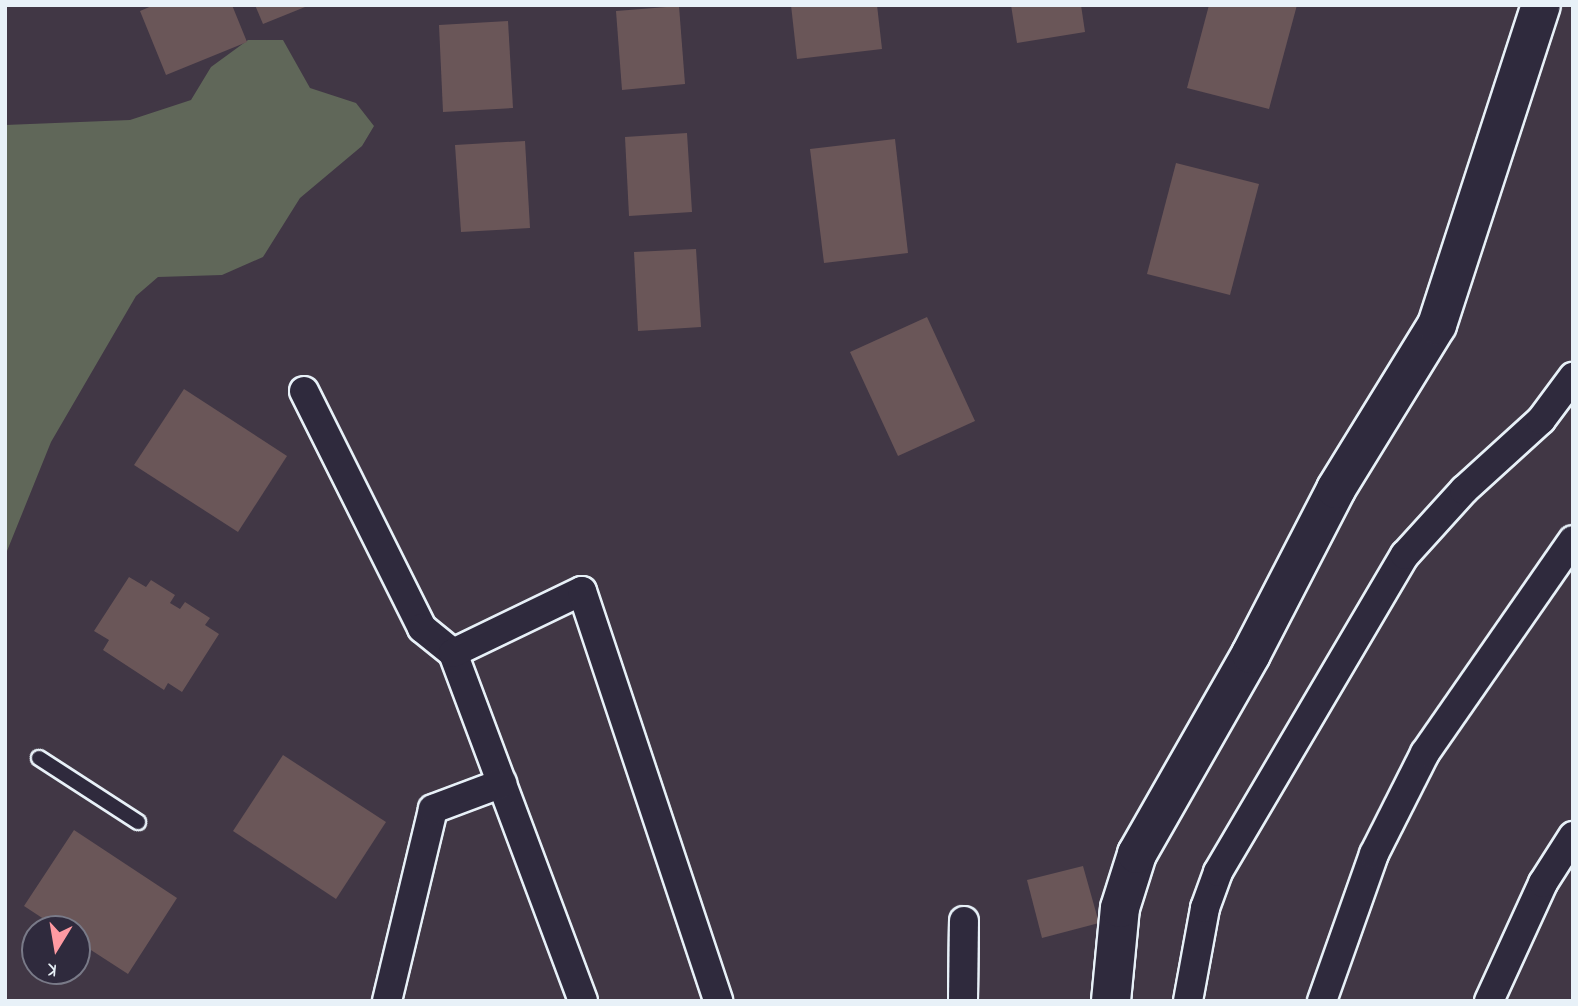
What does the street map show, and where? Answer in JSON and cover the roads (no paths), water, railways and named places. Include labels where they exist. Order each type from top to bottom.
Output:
[{"type":"main road","points":[[1111,1001],[1119,908],[1137,854],[1238,677],[1336,489],[1437,325],[1541,5]]},
{"type":"street","points":[[1188,1001],[1205,908],[1223,862],[1405,555],[1464,490],[1541,420],[1573,377]]},
{"type":"street","points":[[304,391],[422,628],[453,653],[583,1001]]},
{"type":"street","points":[[1322,1001],[1369,865],[1425,753],[1573,540]]},
{"type":"street","points":[[453,653],[582,591],[718,1001]]},
{"type":"street","points":[[387,1001],[433,809],[502,783]]},
{"type":"street","points":[[1489,1001],[1544,883],[1573,836]]},
{"type":"street","points":[[963,1001],[964,921]]},
{"type":"lane","points":[[38,758],[138,822]]}]
